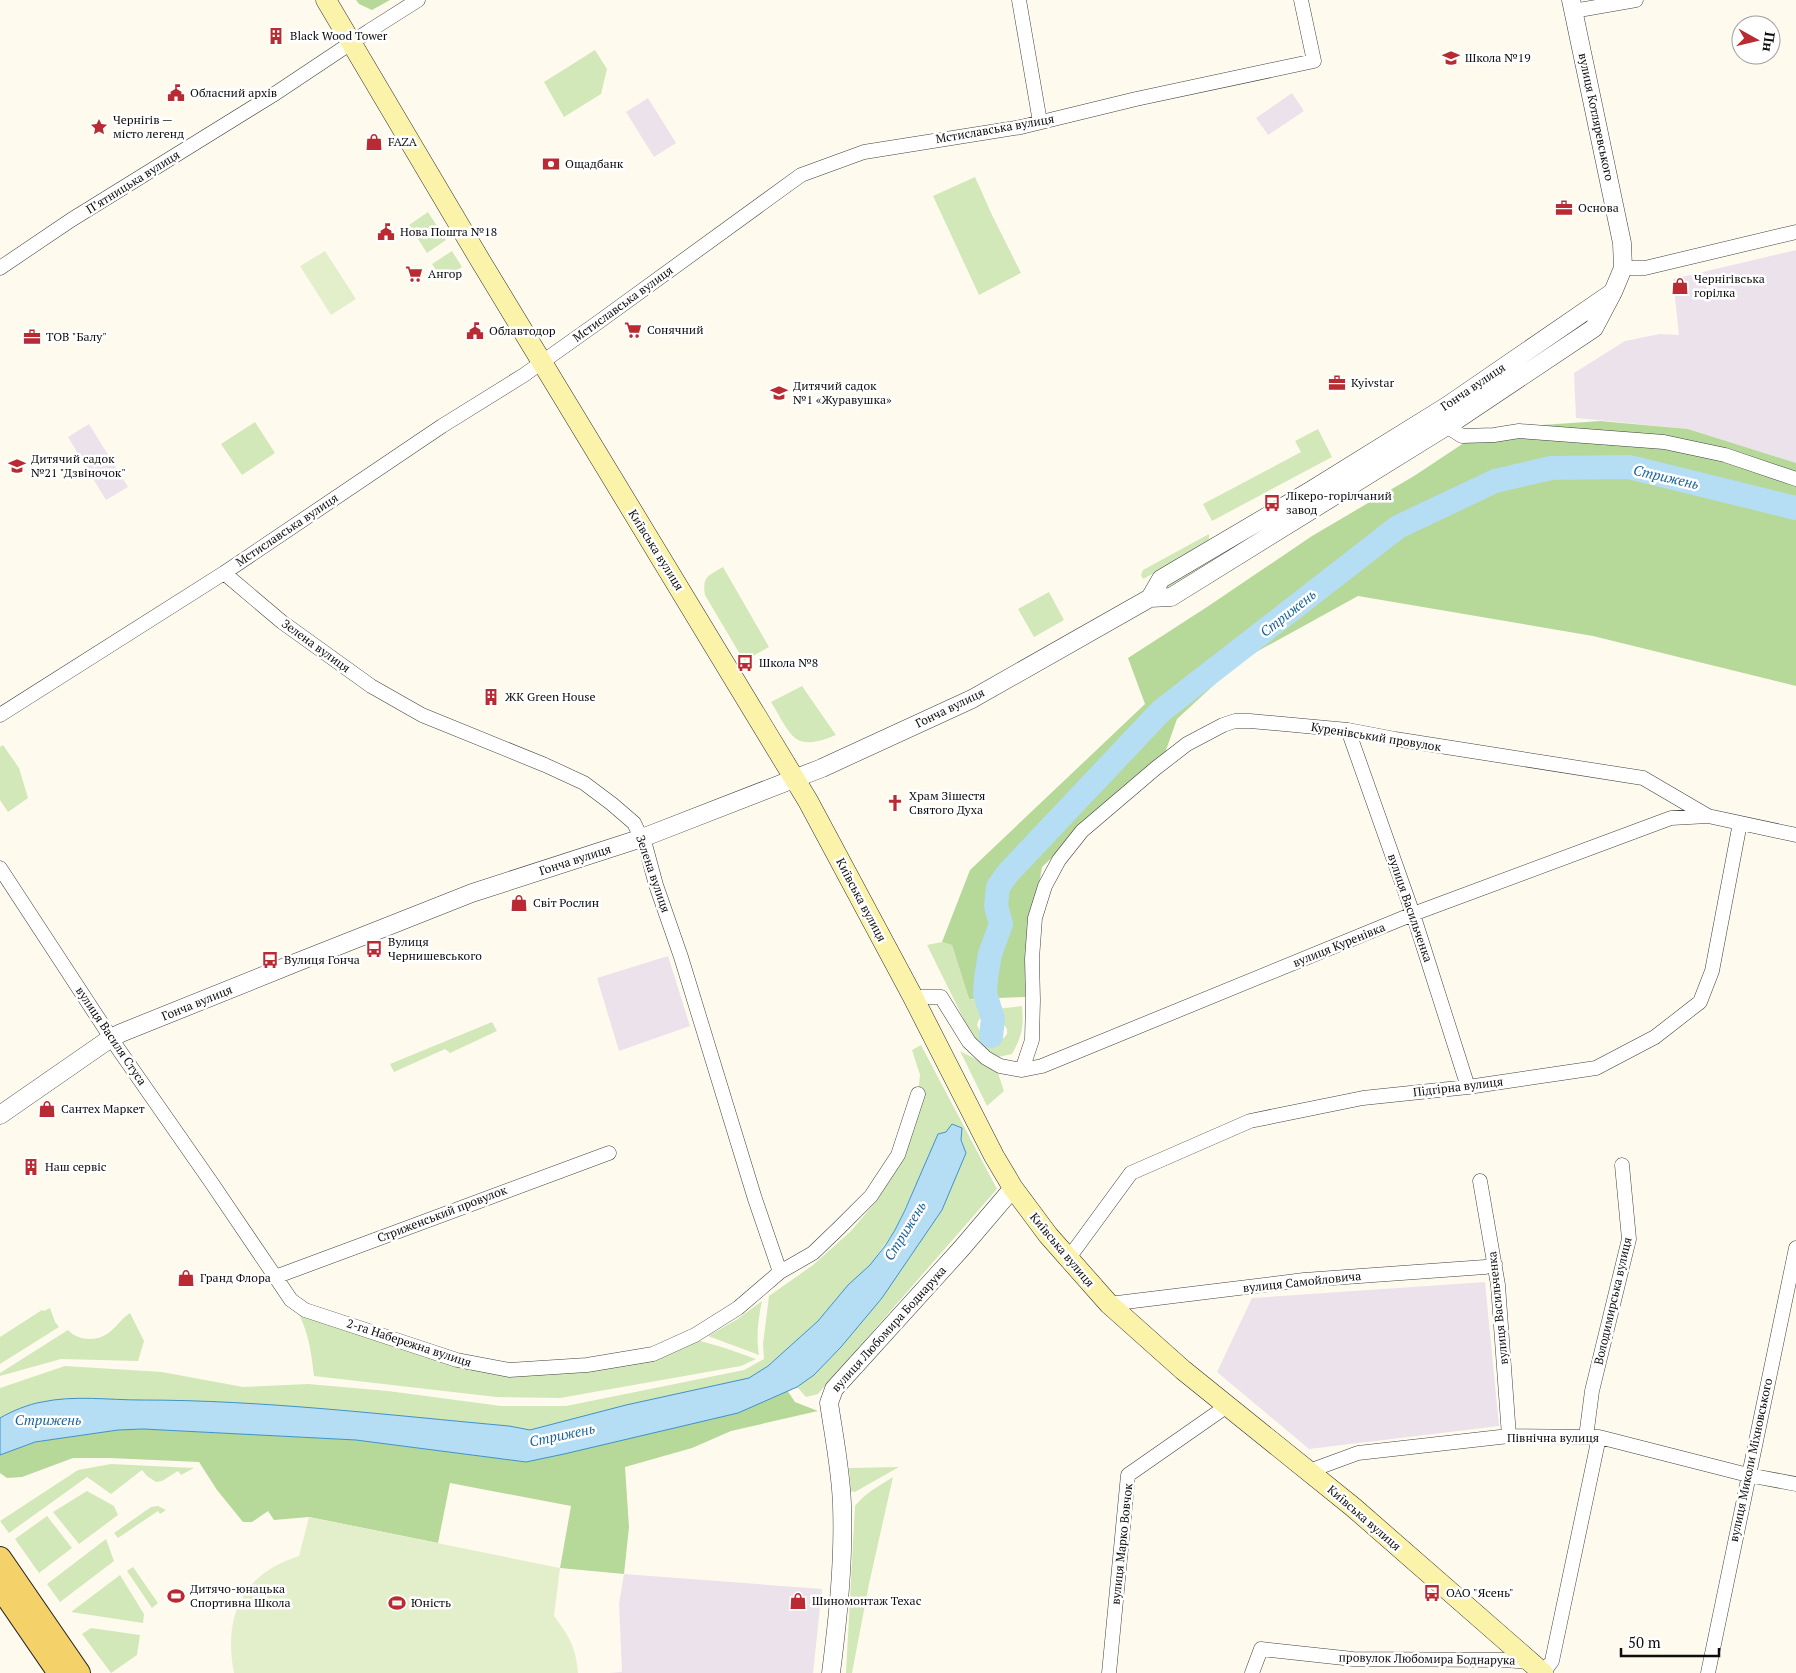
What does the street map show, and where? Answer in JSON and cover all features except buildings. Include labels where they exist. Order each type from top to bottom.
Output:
[{"type":"main road","name":"Київська вулиця","points":[[326,0],[475,252],[543,361],[610,476],[721,655],[794,778],[913,997],[994,1156],[1013,1188],[1048,1236],[1109,1304],[1183,1370],[1309,1471],[1536,1667]]},
{"type":"main road","points":[[0,1558],[79,1673]]},
{"type":"main road","points":[[0,1587],[59,1673]]},
{"type":"street","name":"Пʼятницька вулиця","points":[[0,268],[71,220],[276,93],[418,0]]},
{"type":"street","points":[[1019,0],[1040,122]]},
{"type":"street","name":"Мстиславська вулиця","points":[[0,715],[224,573],[442,426],[543,361],[801,175],[864,152],[1021,127],[1136,99],[1314,61],[1301,0]]},
{"type":"street","points":[[1572,5],[1636,0]]},
{"type":"street","name":"вулиця Котляревського","points":[[1572,5],[1622,243],[1623,268],[1613,292]]},
{"type":"street","points":[[1623,268],[1645,268],[1796,232]]},
{"type":"street","name":"Гонча вулиця","points":[[0,1115],[111,1038],[472,894],[642,838],[822,768],[972,699],[1150,598],[1171,596],[1446,426],[1594,328],[1613,292]]},
{"type":"street","name":"Гонча вулиця","points":[[1150,598],[1161,579],[1310,491],[1447,406],[1613,292]]},
{"type":"street","name":"Гонча вулиця","points":[[1446,426],[1462,436],[1494,435],[1519,431],[1664,442],[1725,455],[1796,479]]},
{"type":"street","name":"Зелена вулиця","points":[[224,573],[282,622],[371,686],[422,715],[545,764],[584,783],[634,823],[642,838],[681,957],[754,1199],[780,1272]]},
{"type":"street","name":"Куренівський провулок","points":[[1022,1070],[1032,1040],[1032,958],[1035,918],[1045,886],[1059,860],[1082,831],[1156,768],[1187,744],[1223,725],[1235,721],[1250,721],[1348,730],[1643,778],[1708,816]]},
{"type":"street","name":"вулиця Васильченка","points":[[1348,730],[1413,914],[1468,1087]]},
{"type":"street","name":"вулиця Куренівка","points":[[913,997],[940,997],[969,1042],[986,1058],[1000,1066],[1022,1070],[1042,1066],[1413,914],[1671,818],[1708,816],[1796,835]]},
{"type":"street","name":"Підгірна вулиця","points":[[1068,1260],[1131,1173],[1250,1121],[1362,1098],[1468,1087],[1596,1068],[1655,1037],[1700,1002],[1712,971],[1740,823]]},
{"type":"street","name":"вулиця Василя Стуса","points":[[0,868],[111,1038],[222,1197],[275,1277]]},
{"type":"street","name":"2-га Набережна вулиця","points":[[275,1277],[291,1300],[305,1310],[457,1360],[509,1370],[587,1365],[653,1354],[716,1323],[738,1308],[780,1272],[813,1253],[871,1196],[898,1155],[918,1094]]},
{"type":"street","name":"Стриженський провулок","points":[[275,1277],[609,1153]]},
{"type":"street","name":"Володимирська вулиця","points":[[1536,1667],[1552,1661],[1593,1437],[1592,1391],[1629,1239],[1622,1165]]},
{"type":"street","name":"вулиця Васильченка","points":[[1480,1181],[1498,1285],[1509,1436]]},
{"type":"street","name":"вулиця Любомира Боднарука","points":[[831,1673],[841,1581],[842,1505],[828,1403],[830,1396],[834,1389],[961,1249],[1013,1188]]},
{"type":"street","name":"вулиця Миколи Міхновського","points":[[1708,1673],[1796,1248]]},
{"type":"street","name":"вулиця Самойловича","points":[[1109,1304],[1304,1280],[1484,1267],[1495,1264]]},
{"type":"street","name":"вулиця Марко Вовчок","points":[[1109,1673],[1128,1476],[1227,1406]]},
{"type":"street","name":"Північна вулиця","points":[[1309,1471],[1358,1453],[1509,1436],[1593,1437],[1748,1475],[1796,1484]]},
{"type":"street","name":"провулок Любомира Боднарука","points":[[1252,1673],[1261,1649],[1353,1659],[1504,1660],[1536,1667]]},
{"type":"shaded area","points":[[1292,93],[1304,111],[1268,135],[1256,118]]},
{"type":"shaded area","points":[[648,98],[676,143],[654,157],[626,112]]},
{"type":"shaded area","points":[[1796,250],[1796,463],[1688,429],[1576,418],[1574,373],[1625,341],[1660,334],[1679,335],[1673,279]]},
{"type":"shaded area","points":[[89,424],[128,487],[106,500],[68,437]]},
{"type":"shaded area","points":[[668,956],[690,1026],[619,1051],[597,978]]},
{"type":"shaded area","points":[[1485,1282],[1499,1426],[1309,1449],[1217,1372],[1252,1298]]},
{"type":"shaded area","points":[[624,1574],[822,1589],[813,1673],[609,1673],[622,1672],[619,1604]]},
{"type":"green space","points":[[356,0],[390,0],[372,10],[359,4]]},
{"type":"green space","points":[[595,50],[607,69],[601,94],[564,117],[544,82]]},
{"type":"green space","points":[[975,177],[1021,273],[979,295],[933,196]]},
{"type":"green space","points":[[428,212],[446,240],[427,253],[409,225]]},
{"type":"green space","points":[[325,251],[356,299],[331,315],[300,266]]},
{"type":"green space","points":[[452,251],[462,267],[442,280],[432,264]]},
{"type":"green space","points":[[1600,421],[1688,429],[1796,463],[1796,686],[1593,636],[1358,596],[1240,661],[1177,719],[1165,753],[1042,867],[1029,943],[1025,997],[969,999],[952,945],[942,942],[970,870],[1145,704],[1128,658],[1312,536],[1414,476],[1485,429]]},
{"type":"green space","points":[[255,422],[275,453],[242,475],[221,444]]},
{"type":"green space","points":[[1318,429],[1332,457],[1212,521],[1203,504],[1301,452],[1295,441]]},
{"type":"green space","points":[[1393,450],[1164,593],[1162,589]]},
{"type":"green space","points":[[1209,534],[1209,542],[1203,547],[1143,579],[1141,575],[1143,570]]},
{"type":"green space","points":[[723,567],[769,647],[744,661],[705,595],[705,580],[713,572]]},
{"type":"green space","points":[[1049,592],[1064,620],[1034,637],[1018,609]]},
{"type":"green space","points":[[802,686],[836,735],[811,742],[795,738],[789,732],[771,702]]},
{"type":"green space","points":[[3,745],[19,768],[28,798],[8,812],[0,800],[0,747]]},
{"type":"green space","points":[[942,942],[952,945],[969,999],[987,1000],[989,1017],[982,1017],[980,1019],[977,1025],[980,1031],[998,1039],[1004,1038],[1007,1034],[1007,1029],[1003,1023],[996,1020],[997,1009],[1022,1006],[1022,1031],[1012,1054],[993,1058],[977,1046],[927,945]]},
{"type":"green space","points":[[492,1022],[497,1031],[450,1053],[445,1049],[394,1072],[390,1064]]},
{"type":"green space","points":[[921,1045],[997,1189],[818,1394],[806,1397],[797,1387],[814,1375],[841,1347],[882,1298],[942,1210],[966,1153],[961,1140],[962,1128],[952,1124],[928,1158],[895,1230],[870,1265],[848,1285],[818,1321],[768,1366],[749,1378],[530,1430],[509,1426],[279,1405],[92,1398],[37,1403],[0,1418],[0,1388],[65,1366],[162,1372],[243,1387],[308,1384],[388,1391],[501,1406],[566,1406],[744,1370],[764,1359],[763,1344],[769,1296],[813,1265],[851,1231],[878,1199],[898,1155],[918,1094],[920,1075],[912,1050]]},
{"type":"green space","points":[[960,1051],[997,1070],[1004,1091],[987,1106]]},
{"type":"green space","points":[[762,1301],[758,1328],[759,1355],[708,1336],[736,1320]]},
{"type":"green space","points":[[50,1308],[59,1327],[0,1364],[0,1337],[42,1310]]},
{"type":"green space","points":[[298,1312],[418,1355],[455,1366],[507,1374],[697,1340],[756,1359],[741,1366],[560,1398],[496,1397],[314,1376],[309,1343]]},
{"type":"green space","points":[[130,1313],[144,1341],[138,1361],[61,1359],[0,1376],[0,1373],[68,1330],[78,1337],[90,1339],[102,1337]]},
{"type":"green space","points":[[787,1390],[795,1402],[818,1411],[731,1431],[692,1448],[625,1467],[629,1527],[624,1574],[560,1568],[571,1506],[450,1483],[438,1543],[309,1517],[274,1520],[268,1511],[252,1522],[243,1522],[217,1490],[199,1462],[73,1458],[22,1477],[7,1478],[0,1473],[0,1455],[35,1442],[118,1430],[143,1429],[356,1440],[526,1462],[776,1396]]},
{"type":"green space","points":[[111,1464],[194,1468],[181,1475],[178,1471],[162,1481],[156,1482],[142,1470],[111,1494],[87,1477],[9,1533],[0,1521],[78,1470]]},
{"type":"green space","points":[[899,1467],[855,1492],[851,1491],[849,1468]]},
{"type":"green space","points":[[893,1477],[869,1584],[852,1673],[846,1673],[855,1506],[868,1493]]},
{"type":"green space","points":[[87,1491],[114,1506],[118,1515],[79,1544],[53,1512]]},
{"type":"green space","points":[[158,1506],[166,1510],[160,1514],[158,1511],[118,1538],[114,1533],[151,1507]]},
{"type":"green space","points":[[47,1516],[72,1548],[39,1573],[15,1539]]},
{"type":"green space","name":"Юність","points":[[309,1517],[560,1568],[554,1616],[571,1642],[576,1656],[578,1673],[234,1673],[231,1652],[232,1633],[235,1616],[241,1600],[250,1586],[263,1574],[279,1564],[299,1556]]},
{"type":"green space","points":[[106,1539],[114,1561],[60,1602],[47,1584]]},
{"type":"green space","points":[[133,1567],[158,1603],[152,1608],[127,1571]]},
{"type":"green space","points":[[120,1575],[144,1614],[143,1623],[71,1612]]},
{"type":"green space","points":[[91,1628],[140,1635],[137,1655],[111,1673],[82,1634]]},
{"type":"water","name":"Стрижень","points":[[952,1124],[962,1128],[961,1140],[966,1153],[942,1210],[882,1298],[841,1347],[814,1375],[797,1387],[738,1413],[526,1462],[356,1440],[143,1429],[118,1430],[35,1442],[0,1455],[0,1418],[26,1406],[54,1400],[79,1398],[279,1405],[509,1426],[530,1430],[626,1405],[749,1378],[768,1366],[818,1321],[848,1285],[870,1265],[895,1230],[938,1134],[946,1132]]},
{"type":"waterway","name":"Стрижень","points":[[991,1036],[993,1019],[985,993],[986,978],[990,954],[1001,924],[996,906],[998,887],[1008,873],[1161,711],[1398,527],[1495,481],[1551,468],[1629,467],[1796,508]]},
{"type":"place","name":"Black Wood Tower","points":[[276,36]]},
{"type":"place","name":"Школа №19","points":[[1451,58]]},
{"type":"place","name":"Обласний архів","points":[[176,93]]},
{"type":"place","name":"Чернігів — місто легенд","points":[[99,127]]},
{"type":"place","name":"FAZA","points":[[374,142]]},
{"type":"place","name":"Ощадбанк","points":[[551,164]]},
{"type":"place","name":"Основа","points":[[1564,208]]},
{"type":"place","name":"Нова Пошта №18","points":[[386,232]]},
{"type":"place","name":"Ангор","points":[[414,274]]},
{"type":"place","name":"Чернігівська горілка","points":[[1680,286]]},
{"type":"place","name":"Сонячний","points":[[633,330]]},
{"type":"place","name":"Облавтодор","points":[[475,331]]},
{"type":"place","name":"ТОВ \"Балу\"","points":[[32,337]]},
{"type":"place","name":"Kyivstar","points":[[1337,383]]},
{"type":"place","name":"Дитячий садок №1 «Журавушка»","points":[[779,393]]},
{"type":"place","name":"Дитячий садок №21 \"Дзвіночок\"","points":[[17,466]]},
{"type":"place","name":"Лікеро-горілчаний завод","points":[[1272,503]]},
{"type":"place","name":"Школа №8","points":[[745,663]]},
{"type":"place","name":"ЖК Green House","points":[[491,697]]},
{"type":"place","name":"Храм Зішестя Святого Духа","points":[[895,803]]},
{"type":"place","name":"Свiт Рослин","points":[[519,903]]},
{"type":"place","name":"Вулиця Чернишевського","points":[[374,949]]},
{"type":"place","name":"Вулиця Гонча","points":[[270,960]]},
{"type":"place","name":"Сантех Маркет","points":[[47,1109]]},
{"type":"place","name":"Наш сервіс","points":[[31,1167]]},
{"type":"place","name":"Гранд Флора","points":[[186,1278]]},
{"type":"place","name":"ОАО \"Ясень\"","points":[[1432,1593]]},
{"type":"place","name":"Дитячо-юнацька Спортивна Школа","points":[[176,1596]]},
{"type":"place","name":"Шиномонтаж Техас","points":[[798,1601]]},
{"type":"place","name":"Юність","points":[[397,1603]]}]
